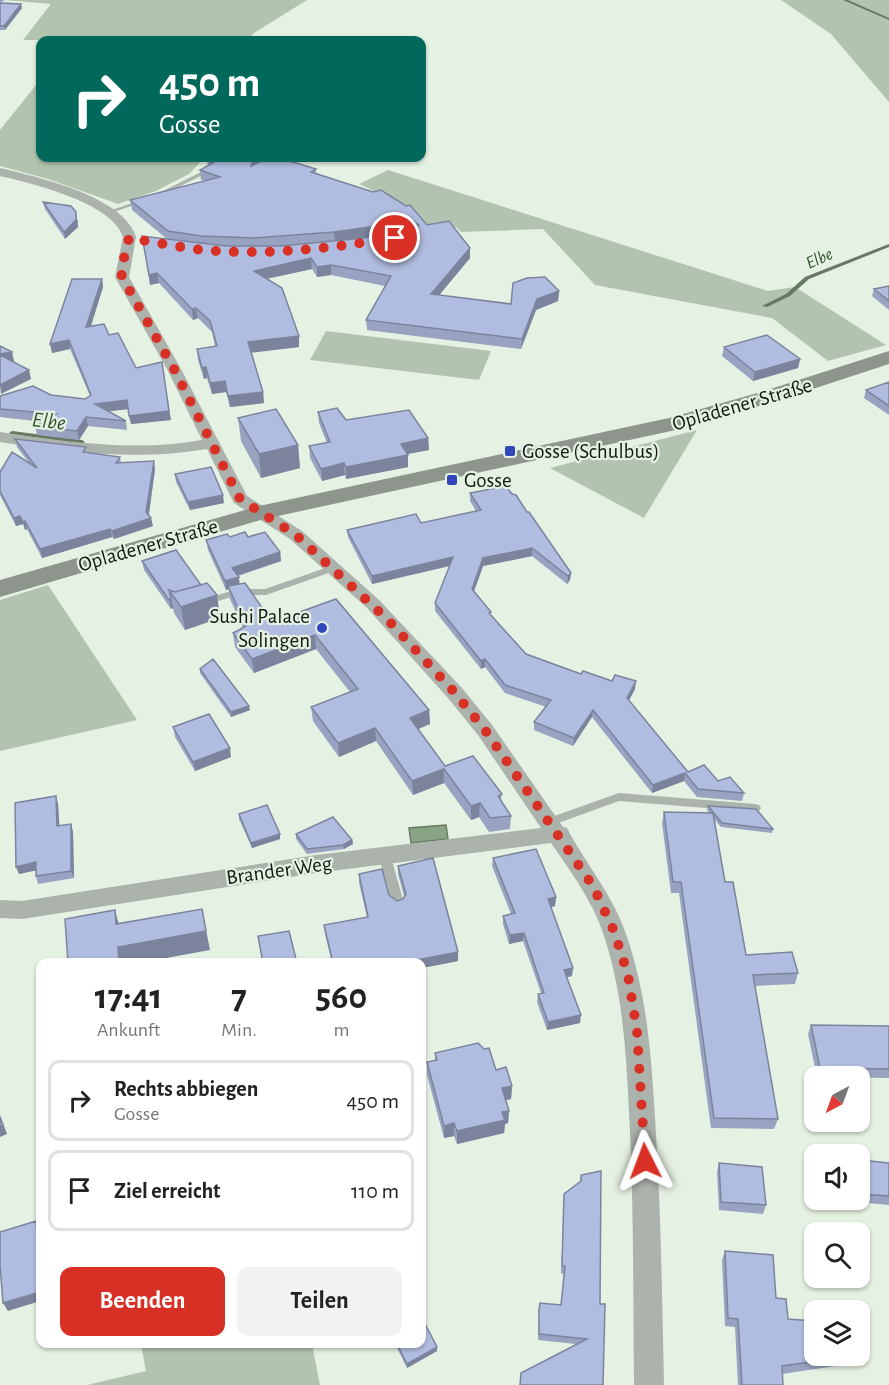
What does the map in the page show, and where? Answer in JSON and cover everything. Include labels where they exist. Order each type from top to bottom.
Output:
[{"type":"main road","name":"Opladener Straße","points":[[0,589],[259,513],[646,431],[783,394],[889,357]]},
{"type":"street","points":[[0,172],[63,190],[109,212],[135,239],[121,270],[122,277],[174,369],[240,499],[259,513],[286,527],[334,568],[373,604],[455,693],[485,730],[593,886],[614,931],[628,975],[637,1031],[646,1183],[649,1385]]},
{"type":"street","points":[[0,436],[127,452],[182,450],[212,443]]},
{"type":"street","name":"Brander Weg","points":[[0,909],[22,910],[186,883],[385,856],[554,828]]},
{"type":"lane","points":[[109,212],[170,190],[203,173]]},
{"type":"lane","points":[[198,604],[237,592],[266,592],[334,568]]},
{"type":"lane","points":[[554,828],[620,797],[755,808]]},
{"type":"lane","points":[[385,856],[398,903]]},
{"type":"shaded area","points":[[4,0],[307,0],[251,36],[36,36],[36,40],[23,40],[51,4]]},
{"type":"shaded area","points":[[781,0],[889,0],[889,102],[831,34]]},
{"type":"shaded area","points":[[36,85],[36,162],[200,162],[189,174],[156,191],[118,204],[48,179],[0,166],[0,130]]},
{"type":"shaded area","points":[[388,170],[768,291],[795,287],[886,345],[828,361],[772,318],[595,285],[543,229],[461,232],[456,227],[425,228],[411,208],[359,184]]},
{"type":"shaded area","points":[[326,331],[491,351],[479,380],[310,360]]},
{"type":"shaded area","points":[[697,430],[644,518],[550,468]]},
{"type":"shaded area","points":[[48,585],[137,720],[0,751],[0,600]]},
{"type":"shaded area","points":[[446,825],[448,839],[411,843],[409,828]]},
{"type":"shaded area","points":[[142,1348],[313,1348],[320,1385],[87,1385],[146,1371]]},
{"type":"building","points":[[0,3],[21,4],[4,26],[0,26]]},
{"type":"building","points":[[210,162],[252,162],[251,166],[260,162],[293,162],[316,169],[311,172],[373,192],[381,190],[406,206],[410,205],[427,225],[449,221],[470,248],[431,294],[511,304],[513,283],[527,278],[545,277],[559,291],[537,299],[522,339],[366,320],[391,276],[331,265],[317,267],[311,258],[254,271],[282,288],[299,336],[248,342],[263,392],[228,396],[225,381],[210,383],[206,367],[202,368],[197,349],[217,346],[210,321],[196,308],[192,309],[157,273],[149,275],[142,236],[226,246],[281,246],[364,238],[416,228],[419,225],[413,221],[334,232],[254,238],[201,236],[168,231],[130,200],[220,177],[200,170],[213,163]]},
{"type":"building","points":[[43,202],[71,206],[76,212],[76,220],[64,232]]},
{"type":"building","points":[[72,279],[102,279],[86,327],[104,324],[109,335],[118,333],[136,368],[162,362],[169,411],[129,416],[127,400],[95,404],[126,421],[86,417],[77,431],[35,426],[56,414],[0,409],[0,396],[33,386],[51,395],[85,399],[91,395],[69,340],[50,344]]},
{"type":"building","points":[[889,286],[889,301],[874,289]]},
{"type":"building","points":[[767,335],[800,359],[755,372],[724,347]]},
{"type":"building","points":[[0,346],[12,352],[0,354]]},
{"type":"building","points":[[0,355],[29,370],[0,385]]},
{"type":"building","points":[[889,382],[889,406],[866,390]]},
{"type":"building","points":[[337,408],[346,420],[409,410],[428,438],[401,444],[408,455],[346,467],[344,463],[321,469],[309,446],[330,442],[318,412]]},
{"type":"building","points":[[276,409],[298,445],[259,454],[238,418]]},
{"type":"building","points":[[15,439],[86,447],[83,452],[120,457],[116,463],[154,461],[146,512],[151,518],[112,531],[110,529],[40,549],[25,521],[23,522],[20,516],[14,518],[0,491],[0,472],[12,452],[37,468]]},
{"type":"building","points":[[211,467],[223,495],[188,502],[175,474]]},
{"type":"building","points":[[506,486],[529,512],[571,573],[568,576],[532,548],[483,558],[472,589],[491,612],[489,613],[526,654],[581,674],[583,671],[612,681],[615,675],[636,681],[627,698],[688,772],[704,765],[718,781],[730,777],[744,793],[698,789],[685,773],[653,785],[593,710],[574,738],[534,722],[551,700],[505,685],[485,659],[481,661],[435,603],[453,557],[372,576],[347,530],[416,514],[421,523],[481,510],[470,493]]},
{"type":"building","points":[[245,532],[248,537],[265,532],[280,552],[232,568],[239,577],[225,581],[206,540],[227,534],[230,537]]},
{"type":"building","points":[[176,550],[201,585],[175,592],[169,590],[171,598],[169,600],[142,561]]},
{"type":"building","points":[[207,583],[217,595],[181,607],[169,590],[175,592]]},
{"type":"building","points":[[245,583],[272,622],[336,599],[429,710],[410,718],[445,766],[473,756],[502,794],[498,796],[511,816],[490,818],[480,803],[471,806],[444,769],[412,781],[375,728],[338,743],[311,707],[358,689],[315,635],[252,659],[233,633],[246,626],[228,586]]},
{"type":"building","points":[[213,659],[249,706],[231,712],[200,669]]},
{"type":"building","points":[[209,714],[230,748],[193,762],[173,727]]},
{"type":"building","points":[[56,796],[57,826],[71,824],[71,871],[36,876],[36,862],[16,867],[15,803]]},
{"type":"building","points":[[267,805],[280,834],[251,843],[239,814]]},
{"type":"building","points":[[708,806],[756,809],[773,829],[722,823]]},
{"type":"building","points":[[664,812],[713,813],[725,882],[733,882],[746,955],[792,952],[798,973],[753,975],[778,1119],[714,1118],[681,882],[673,882]]},
{"type":"building","points":[[333,817],[352,840],[343,845],[307,849],[296,834]]},
{"type":"building","points":[[536,849],[556,897],[548,899],[573,968],[564,970],[581,1015],[548,1022],[538,994],[544,993],[524,933],[510,935],[503,916],[515,913],[493,858]]},
{"type":"building","points":[[433,858],[458,952],[426,958],[332,958],[324,925],[368,917],[359,874],[382,869],[389,895],[397,901],[403,899],[406,894],[398,866]]},
{"type":"building","points":[[202,909],[206,931],[118,947],[119,958],[68,958],[65,919],[115,910],[116,924]]},
{"type":"building","points":[[289,931],[296,958],[262,958],[258,936]]},
{"type":"building","points":[[811,1025],[889,1026],[889,1069],[870,1069],[870,1066],[820,1066]]},
{"type":"building","points":[[478,1043],[484,1049],[489,1048],[496,1070],[506,1067],[512,1086],[502,1088],[509,1111],[502,1112],[505,1120],[457,1131],[454,1123],[444,1126],[427,1062],[437,1060],[435,1053]]},
{"type":"building","points":[[870,1161],[889,1163],[889,1196],[870,1195]]},
{"type":"building","points":[[719,1163],[762,1167],[766,1205],[721,1202]]},
{"type":"building","points":[[601,1171],[600,1304],[605,1304],[603,1385],[520,1385],[521,1373],[587,1339],[539,1334],[539,1309],[540,1303],[561,1305],[565,1266],[562,1266],[564,1194],[581,1181],[581,1175]]},
{"type":"building","points":[[36,1221],[36,1293],[3,1303],[0,1265],[0,1232]]},
{"type":"building","points":[[725,1251],[773,1255],[776,1298],[786,1299],[788,1319],[804,1320],[804,1363],[782,1366],[783,1385],[742,1385],[738,1319],[728,1318]]},
{"type":"building","points":[[426,1326],[437,1347],[407,1364],[399,1348],[426,1348]]},
{"type":"waterway","name":"Elbe","points":[[845,0],[889,19]]},
{"type":"waterway","name":"Elbe","points":[[765,306],[788,295],[807,278],[889,245]]},
{"type":"waterway","name":"Elbe","points":[[12,433],[82,442]]},
{"type":"place","name":"Gosse (Schulbus)","points":[[510,451]]},
{"type":"place","name":"Gosse","points":[[452,480]]},
{"type":"place","name":"Sushi Palace Solingen","points":[[322,628]]},
{"type":"route","points":[[395,238],[357,244],[265,252],[200,250],[129,238],[121,270],[122,277],[174,369],[240,499],[259,513],[286,527],[316,552],[373,604],[455,693],[485,730],[593,886],[614,931],[628,975],[637,1031],[645,1161]]}]
